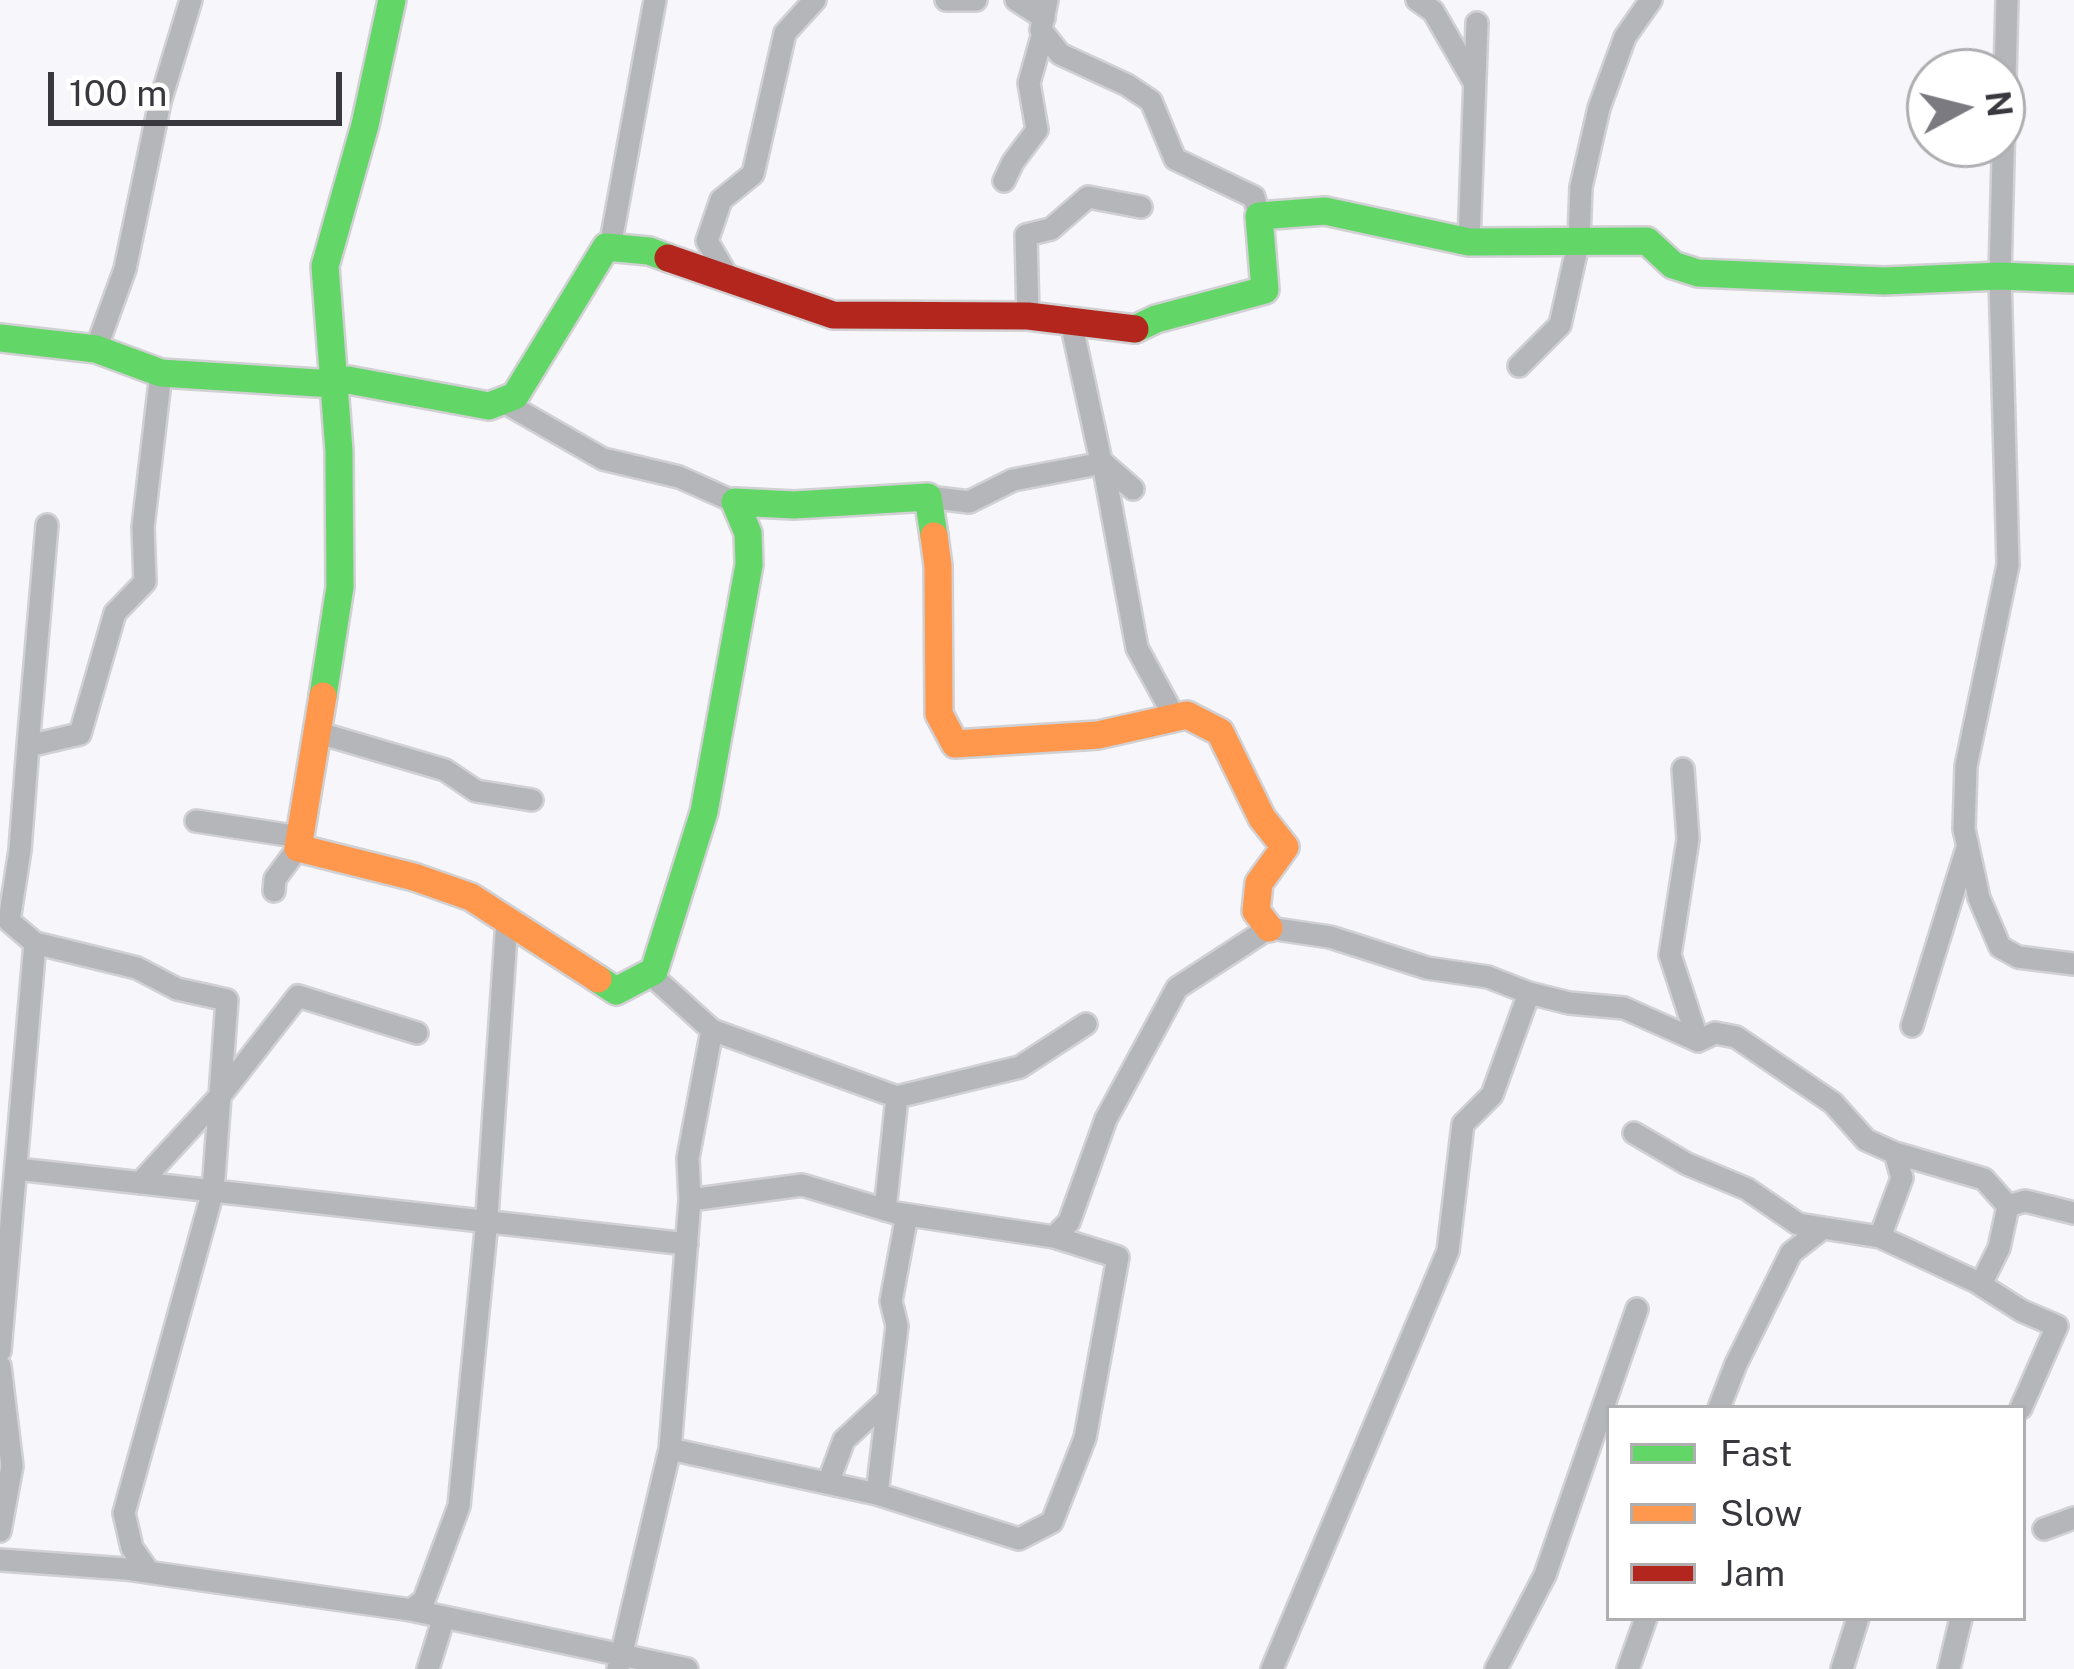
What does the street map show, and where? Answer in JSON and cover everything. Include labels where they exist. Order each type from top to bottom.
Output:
[{"type":"street","points":[[96,349],[125,269],[160,102],[191,0]]},
{"type":"street","points":[[274,891],[275,878],[299,842],[340,587],[338,451],[325,266],[392,0]]},
{"type":"street","points":[[610,247],[655,0]]},
{"type":"street","points":[[730,280],[707,241],[721,200],[753,174],[785,33],[814,0]]},
{"type":"street","points":[[946,0],[976,0]]},
{"type":"street","points":[[0,338],[96,349],[161,373],[332,384],[348,380],[489,406],[515,396],[607,247],[649,251],[833,315],[1028,316],[1131,331],[1156,319],[1265,290],[1254,197],[1174,159],[1151,101],[1060,54],[1045,17],[1016,0]]},
{"type":"street","points":[[1418,0],[1433,11],[1474,83]]},
{"type":"street","points":[[1519,366],[1560,325],[1579,240],[1581,188],[1599,108],[1624,37],[1652,0]]},
{"type":"street","points":[[2007,0],[2000,277],[2008,565],[1966,766],[1964,829],[1978,898],[2000,947],[2018,958],[2074,964]]},
{"type":"street","points":[[1004,181],[1012,161],[1037,130],[1029,83],[1045,17]]},
{"type":"street","points":[[1469,242],[1477,23]]},
{"type":"street","points":[[1028,316],[1026,235],[1051,229],[1088,197],[1141,207]]},
{"type":"street","points":[[1259,216],[1325,211],[1469,242],[1647,242],[1673,265],[1698,274],[1883,281],[2074,279]]},
{"type":"street","points":[[1071,322],[1137,648],[1174,718]]},
{"type":"street","points":[[28,746],[80,734],[115,613],[145,582],[142,526],[161,373]]},
{"type":"street","points":[[502,401],[603,459],[679,477],[735,502],[794,505],[928,497],[969,502],[1013,480],[1103,463]]},
{"type":"street","points":[[1103,463],[1133,489]]},
{"type":"street","points":[[928,497],[938,566],[939,714],[955,744],[1098,735],[1187,715],[1220,732],[1262,818],[1285,847],[1259,883],[1256,911],[1269,928]]},
{"type":"street","points":[[196,821],[299,842],[471,897],[616,991],[649,974],[654,971],[704,812],[727,693],[749,565],[748,533],[735,502]]},
{"type":"street","points":[[47,525],[20,850],[9,921],[35,943],[137,968],[177,989],[227,1000],[213,1191],[124,1513],[132,1548],[149,1572]]},
{"type":"street","points":[[316,732],[445,770],[476,791],[532,800]]},
{"type":"street","points":[[1683,769],[1688,839],[1670,955],[1698,1041]]},
{"type":"street","points":[[1912,1026],[1967,847]]},
{"type":"street","points":[[411,1610],[424,1600],[459,1506],[486,1222],[507,920]]},
{"type":"street","points":[[1054,1237],[1069,1222],[1106,1119],[1177,988],[1269,928],[1330,937],[1427,968],[1488,977],[1569,1003],[1624,1008],[1698,1041],[1715,1034],[1736,1036],[1833,1102],[1866,1140],[1894,1154],[1984,1179],[2008,1206]]},
{"type":"street","points":[[0,1351],[10,1179],[35,943]]},
{"type":"street","points":[[649,974],[712,1030],[897,1097],[1020,1067],[1087,1024]]},
{"type":"street","points":[[1272,1669],[1448,1251],[1462,1124],[1492,1095],[1529,992]]},
{"type":"street","points":[[140,1183],[220,1096],[298,996],[417,1033]]},
{"type":"street","points":[[618,1661],[670,1449],[690,1200],[688,1158],[712,1030]]},
{"type":"street","points":[[877,1494],[896,1326],[891,1301],[897,1097]]},
{"type":"street","points":[[1634,1133],[1687,1164],[1747,1189],[1798,1224],[1880,1237],[2057,1326],[2022,1405]]},
{"type":"street","points":[[1880,1237],[1902,1178],[1894,1154]]},
{"type":"street","points":[[10,1179],[140,1183],[687,1244]]},
{"type":"street","points":[[670,1449],[877,1494],[1019,1539],[1052,1522],[1085,1438],[1118,1257],[1054,1237],[896,1212],[802,1185],[690,1200]]},
{"type":"street","points":[[2008,1206],[2025,1201],[2074,1213]]},
{"type":"street","points":[[1978,1283],[1999,1248],[2008,1206]]},
{"type":"street","points":[[1720,1405],[1772,1285],[1791,1253],[1823,1228]]},
{"type":"street","points":[[1496,1669],[1544,1575],[1636,1309]]},
{"type":"street","points":[[0,1366],[12,1466],[0,1531]]},
{"type":"street","points":[[828,1484],[844,1440],[885,1402]]},
{"type":"street","points":[[2044,1529],[2074,1518]]},
{"type":"street","points":[[0,1560],[149,1572],[411,1610],[618,1661],[687,1669]]},
{"type":"street","points":[[428,1669],[444,1617]]},
{"type":"street","points":[[1628,1669],[1645,1621]]},
{"type":"street","points":[[1842,1669],[1857,1621]]},
{"type":"street","points":[[1949,1669],[1960,1621]]},
{"type":"traffic: fast","points":[[323,696],[340,587],[339,451],[325,266],[365,125],[392,0]]},
{"type":"traffic: fast","points":[[1135,329],[1265,290],[1259,216],[1325,211],[1469,242],[1647,241],[1673,265],[1698,273],[1884,281],[2000,276],[2074,279]]},
{"type":"traffic: fast","points":[[0,338],[96,349],[161,373],[333,384],[348,380],[489,406],[515,396],[606,247],[668,258]]},
{"type":"traffic: fast","points":[[598,979],[616,991],[654,971],[704,812],[749,565],[748,533],[735,502],[794,505],[928,497],[934,536]]},
{"type":"traffic: slow","points":[[934,536],[939,714],[955,744],[1098,735],[1187,715],[1220,732],[1262,818],[1285,847],[1259,883],[1256,911],[1269,928]]},
{"type":"traffic: slow","points":[[323,696],[298,848],[414,877],[471,897],[598,979]]},
{"type":"traffic: jam","points":[[668,258],[833,315],[1028,316],[1135,329]]}]
